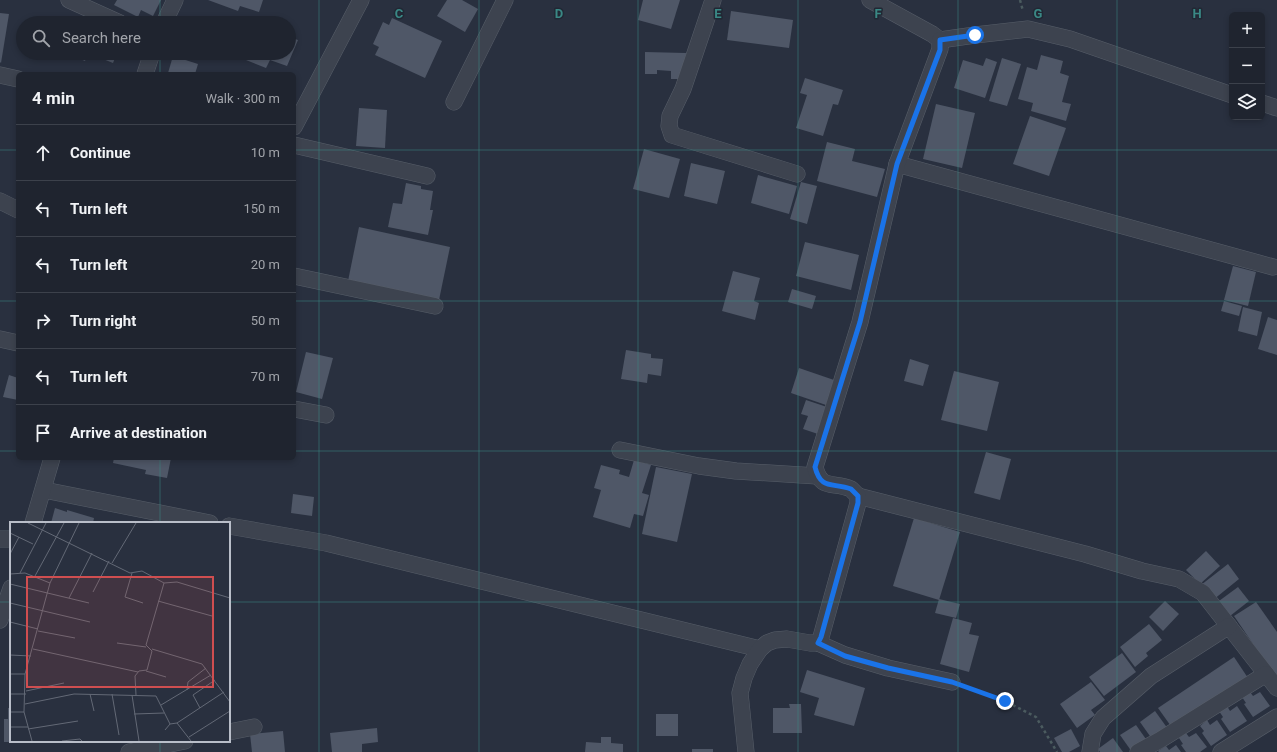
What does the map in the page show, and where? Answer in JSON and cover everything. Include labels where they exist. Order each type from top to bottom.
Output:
[{"type":"street","points":[[69,0],[104,16]]},
{"type":"street","points":[[168,16],[176,0]]},
{"type":"street","points":[[296,123],[362,0]]},
{"type":"street","points":[[454,102],[505,0]]},
{"type":"street","points":[[713,0],[683,89],[670,116],[669,126],[672,135],[797,174]]},
{"type":"street","points":[[870,0],[932,34],[940,40],[1028,29],[1070,40],[1229,94]]},
{"type":"street","points":[[940,40],[940,50],[897,164],[860,322],[815,467],[817,476],[824,483],[852,490],[858,496],[1078,552],[1142,570],[1179,578],[1203,593],[1277,688]]},
{"type":"street","points":[[146,72],[150,60]]},
{"type":"street","points":[[0,75],[16,79]]},
{"type":"street","points":[[1265,104],[1277,108]]},
{"type":"street","points":[[296,145],[427,176]]},
{"type":"street","points":[[897,164],[1273,266]]},
{"type":"street","points":[[0,201],[16,209]]},
{"type":"street","points":[[296,276],[435,306]]},
{"type":"street","points":[[0,338],[16,342]]},
{"type":"street","points":[[296,409],[326,415]]},
{"type":"street","points":[[620,450],[699,466],[736,471],[817,476]]},
{"type":"street","points":[[33,522],[44,490],[52,460]]},
{"type":"street","points":[[44,490],[205,522]]},
{"type":"street","points":[[818,643],[821,637],[858,503],[858,496]]},
{"type":"street","points":[[230,526],[326,543],[760,649]]},
{"type":"street","points":[[0,620],[10,591]]},
{"type":"street","points":[[1090,752],[1092,734],[1103,718],[1151,676],[1229,626]]},
{"type":"street","points":[[746,752],[740,693],[750,664],[760,649],[767,643],[775,640],[787,639],[818,643],[845,656],[888,668],[952,682]]},
{"type":"street","points":[[1138,752],[1167,736],[1266,674]]},
{"type":"street","points":[[1221,752],[1277,717]]},
{"type":"street","points":[[230,732],[254,727]]},
{"type":"street","points":[[129,752],[180,742]]},
{"type":"path","points":[[952,682],[1005,701],[1036,717],[1057,752]]},
{"type":"building","points":[[117,0],[161,0],[153,16],[141,10],[138,16],[136,16],[114,5]]},
{"type":"building","points":[[208,0],[263,0],[259,12],[240,6],[238,11]]},
{"type":"building","points":[[447,0],[462,0],[478,9],[465,32],[437,16]]},
{"type":"building","points":[[643,0],[680,0],[671,29],[638,20]]},
{"type":"building","points":[[731,11],[793,20],[789,48],[727,40]]},
{"type":"building","points":[[0,13],[9,14],[1,63],[0,62]]},
{"type":"building","points":[[392,18],[442,41],[425,78],[375,55],[379,47],[373,44],[383,22],[389,25]]},
{"type":"building","points":[[645,52],[686,53],[685,79],[671,79],[671,71],[657,70],[657,74],[645,74]]},
{"type":"building","points":[[1041,55],[1063,61],[1060,73],[1069,76],[1062,102],[1071,104],[1066,121],[1031,111],[1033,103],[1018,99],[1027,67],[1037,70]]},
{"type":"building","points":[[986,58],[997,62],[985,98],[954,88],[963,60],[983,66]]},
{"type":"building","points":[[1002,58],[1021,64],[1007,106],[989,101]]},
{"type":"building","points":[[106,60],[114,60],[113,63]]},
{"type":"building","points":[[172,60],[186,60],[198,64],[196,72],[168,72]]},
{"type":"building","points":[[246,60],[270,60],[266,68]]},
{"type":"building","points":[[270,60],[290,60],[287,66]]},
{"type":"building","points":[[805,78],[843,90],[838,105],[833,104],[823,136],[796,128],[807,95],[800,93]]},
{"type":"building","points":[[936,104],[975,113],[962,168],[923,159]]},
{"type":"building","points":[[359,108],[387,110],[385,148],[356,146]]},
{"type":"building","points":[[1030,116],[1066,128],[1049,176],[1013,164]]},
{"type":"building","points":[[827,142],[855,149],[852,161],[885,169],[877,197],[817,181]]},
{"type":"building","points":[[644,149],[680,159],[669,198],[633,189]]},
{"type":"building","points":[[691,163],[725,171],[717,204],[684,196]]},
{"type":"building","points":[[758,175],[797,186],[789,214],[751,203]]},
{"type":"building","points":[[801,182],[817,186],[807,224],[790,219]]},
{"type":"building","points":[[406,183],[421,186],[421,189],[433,191],[430,210],[433,210],[428,235],[388,227],[393,203],[402,204]]},
{"type":"building","points":[[359,227],[450,247],[439,300],[348,281]]},
{"type":"building","points":[[805,242],[859,255],[851,290],[796,276]]},
{"type":"building","points":[[1233,266],[1256,272],[1248,306],[1224,300]]},
{"type":"building","points":[[733,271],[760,278],[754,301],[759,303],[755,320],[722,311]]},
{"type":"building","points":[[792,289],[816,296],[812,309],[788,302]]},
{"type":"building","points":[[1224,301],[1242,306],[1239,316],[1221,311]]},
{"type":"building","points":[[1243,307],[1262,312],[1257,336],[1238,331]]},
{"type":"building","points":[[1268,317],[1277,320],[1277,355],[1258,349]]},
{"type":"building","points":[[626,350],[651,354],[651,358],[663,359],[661,376],[648,374],[647,383],[621,379]]},
{"type":"building","points":[[306,352],[333,358],[322,399],[296,392]]},
{"type":"building","points":[[910,359],[929,365],[923,386],[904,381]]},
{"type":"building","points":[[799,368],[834,380],[826,405],[791,393]]},
{"type":"building","points":[[954,371],[999,382],[987,431],[941,420]]},
{"type":"building","points":[[9,375],[16,377],[16,400],[3,397]]},
{"type":"building","points":[[806,400],[830,408],[821,435],[803,429],[808,416],[801,414]]},
{"type":"building","points":[[986,452],[1011,459],[1000,500],[974,493]]},
{"type":"building","points":[[114,460],[171,460],[167,478],[145,474],[146,470],[113,463]]},
{"type":"building","points":[[634,460],[651,465],[642,493],[649,495],[643,516],[634,514],[630,528],[593,517],[601,490],[594,488],[601,465],[620,470],[619,474],[629,477]]},
{"type":"building","points":[[656,467],[692,474],[677,542],[642,534]]},
{"type":"building","points":[[293,494],[314,497],[312,516],[291,513]]},
{"type":"building","points":[[55,508],[94,518],[93,522],[51,522]]},
{"type":"building","points":[[914,518],[960,532],[939,600],[893,586]]},
{"type":"building","points":[[1206,551],[1220,566],[1200,584],[1186,570]]},
{"type":"building","points":[[1228,564],[1239,579],[1213,600],[1201,585]]},
{"type":"building","points":[[1238,587],[1249,601],[1230,616],[1219,601]]},
{"type":"building","points":[[939,599],[960,604],[956,618],[935,613]]},
{"type":"building","points":[[1165,601],[1179,614],[1163,631],[1149,617]]},
{"type":"building","points":[[1256,602],[1277,632],[1277,679],[1234,616]]},
{"type":"building","points":[[953,618],[972,623],[969,634],[979,636],[969,672],[940,664]]},
{"type":"building","points":[[1149,624],[1162,640],[1146,653],[1148,656],[1135,667],[1120,647]]},
{"type":"building","points":[[1122,653],[1136,672],[1104,696],[1089,677]]},
{"type":"building","points":[[1234,657],[1248,678],[1173,729],[1158,708]]},
{"type":"building","points":[[807,670],[865,688],[854,726],[814,715],[819,698],[800,692]]},
{"type":"building","points":[[1091,682],[1105,700],[1091,710],[1095,715],[1077,728],[1060,704]]},
{"type":"building","points":[[1250,692],[1253,696],[1260,692],[1270,706],[1253,717],[1244,704],[1246,703],[1242,697]]},
{"type":"building","points":[[789,704],[801,704],[802,733],[773,733],[773,708],[790,708]]},
{"type":"building","points":[[1227,706],[1230,711],[1237,706],[1247,721],[1230,732],[1221,719],[1223,717],[1219,711]]},
{"type":"building","points":[[8,708],[10,708],[10,742],[4,742],[4,719],[8,719]]},
{"type":"building","points":[[1155,711],[1168,729],[1152,739],[1140,722]]},
{"type":"building","points":[[656,714],[678,714],[678,736],[656,736]]},
{"type":"building","points":[[1207,720],[1210,725],[1217,720],[1227,735],[1211,746],[1202,733],[1204,731],[1200,726]]},
{"type":"building","points":[[1136,725],[1148,742],[1132,752],[1120,735]]},
{"type":"building","points":[[377,728],[378,742],[362,744],[362,752],[332,752],[330,733]]},
{"type":"building","points":[[1071,729],[1080,746],[1069,752],[1062,752],[1054,738]]},
{"type":"building","points":[[283,731],[285,752],[252,752],[250,734]]},
{"type":"building","points":[[1186,733],[1189,737],[1196,733],[1207,747],[1200,752],[1186,752],[1181,745],[1183,744],[1179,738]]},
{"type":"building","points":[[601,737],[611,737],[611,743],[623,744],[623,752],[585,752],[586,742],[601,743]]},
{"type":"building","points":[[1113,738],[1123,752],[1100,752],[1098,749]]},
{"type":"building","points":[[1176,745],[1181,752],[1158,751],[1166,746],[1169,750]]},
{"type":"building","points":[[692,749],[713,749],[713,752],[692,752]]},
{"type":"route","points":[[975,35],[940,40],[940,50],[897,164],[860,322],[815,467],[817,476],[824,483],[852,490],[858,496],[858,503],[821,637],[818,643],[845,656],[888,668],[952,682],[1005,701]]}]
